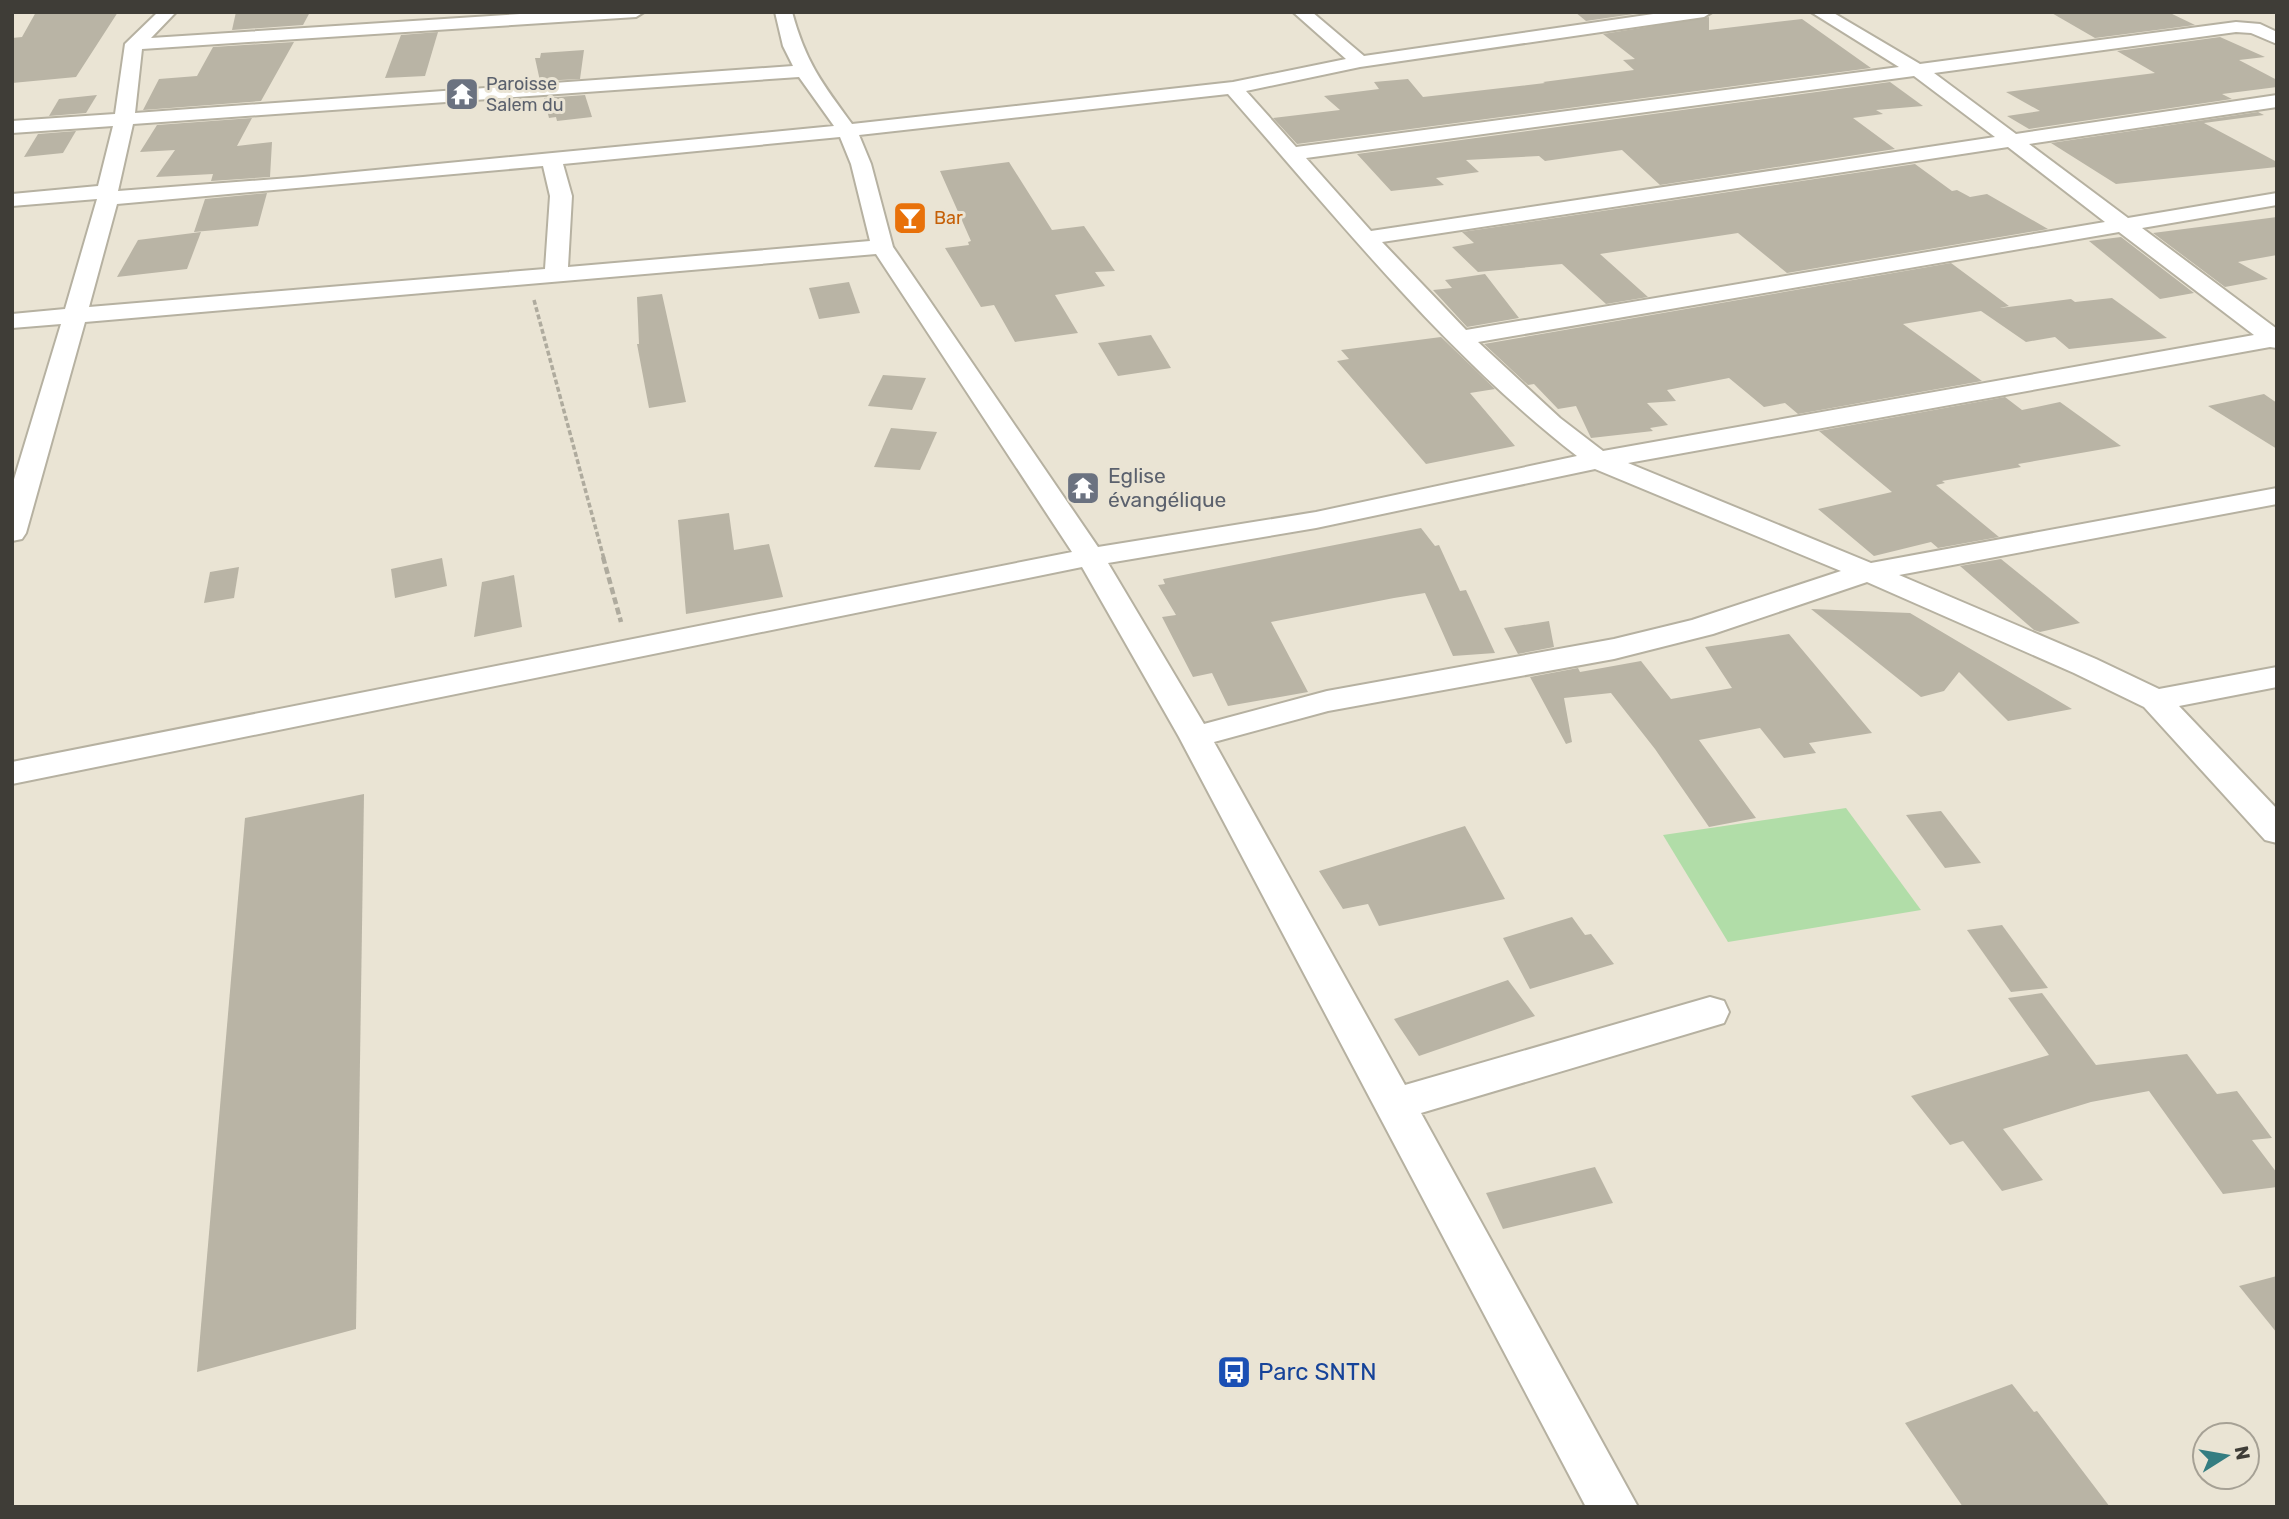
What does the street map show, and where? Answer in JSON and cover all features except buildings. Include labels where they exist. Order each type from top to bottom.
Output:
[{"type":"street","points":[[12,533],[76,317],[99,221],[108,195],[124,121],[134,44],[168,12]]},
{"type":"street","points":[[134,44],[636,12]]},
{"type":"street","points":[[783,12],[792,46],[804,71],[847,130],[861,164],[882,247],[1090,557],[1195,737],[1613,1507]]},
{"type":"street","points":[[1301,12],[1360,62]]},
{"type":"street","points":[[12,200],[108,195],[552,160],[1233,88],[1360,62],[1704,12]]},
{"type":"street","points":[[1819,12],[1919,71],[2276,339]]},
{"type":"street","points":[[1547,18],[1566,30]]},
{"type":"street","points":[[1292,154],[2236,27],[2254,28],[2277,39]]},
{"type":"street","points":[[12,128],[804,71]]},
{"type":"street","points":[[1233,88],[1366,238],[1460,338],[1551,424],[1598,460],[1868,572],[2085,666],[2155,700],[2277,831]]},
{"type":"street","points":[[1366,238],[2277,101]]},
{"type":"street","points":[[552,160],[561,196],[556,274]]},
{"type":"street","points":[[1460,338],[2277,199]]},
{"type":"street","points":[[12,321],[882,247]]},
{"type":"street","points":[[12,773],[1090,557],[1316,520],[1598,460],[2276,339]]},
{"type":"street","points":[[1195,737],[1326,701],[1614,649],[1702,627],[1868,572],[2277,496]]},
{"type":"street","points":[[2155,700],[2277,677]]},
{"type":"street","points":[[1396,1104],[1710,1012]]},
{"type":"path","points":[[528,277],[629,650]]},
{"type":"green space","points":[[1846,808],[1921,910],[1728,942],[1663,835]]},
{"type":"place","name":"Paroisse Salem du","points":[[462,94]]},
{"type":"place","name":"Bar","points":[[910,218]]},
{"type":"place","name":"Eglise évangélique","points":[[1083,488]]},
{"type":"place","name":"Parc SNTN","points":[[1234,1372]]}]
